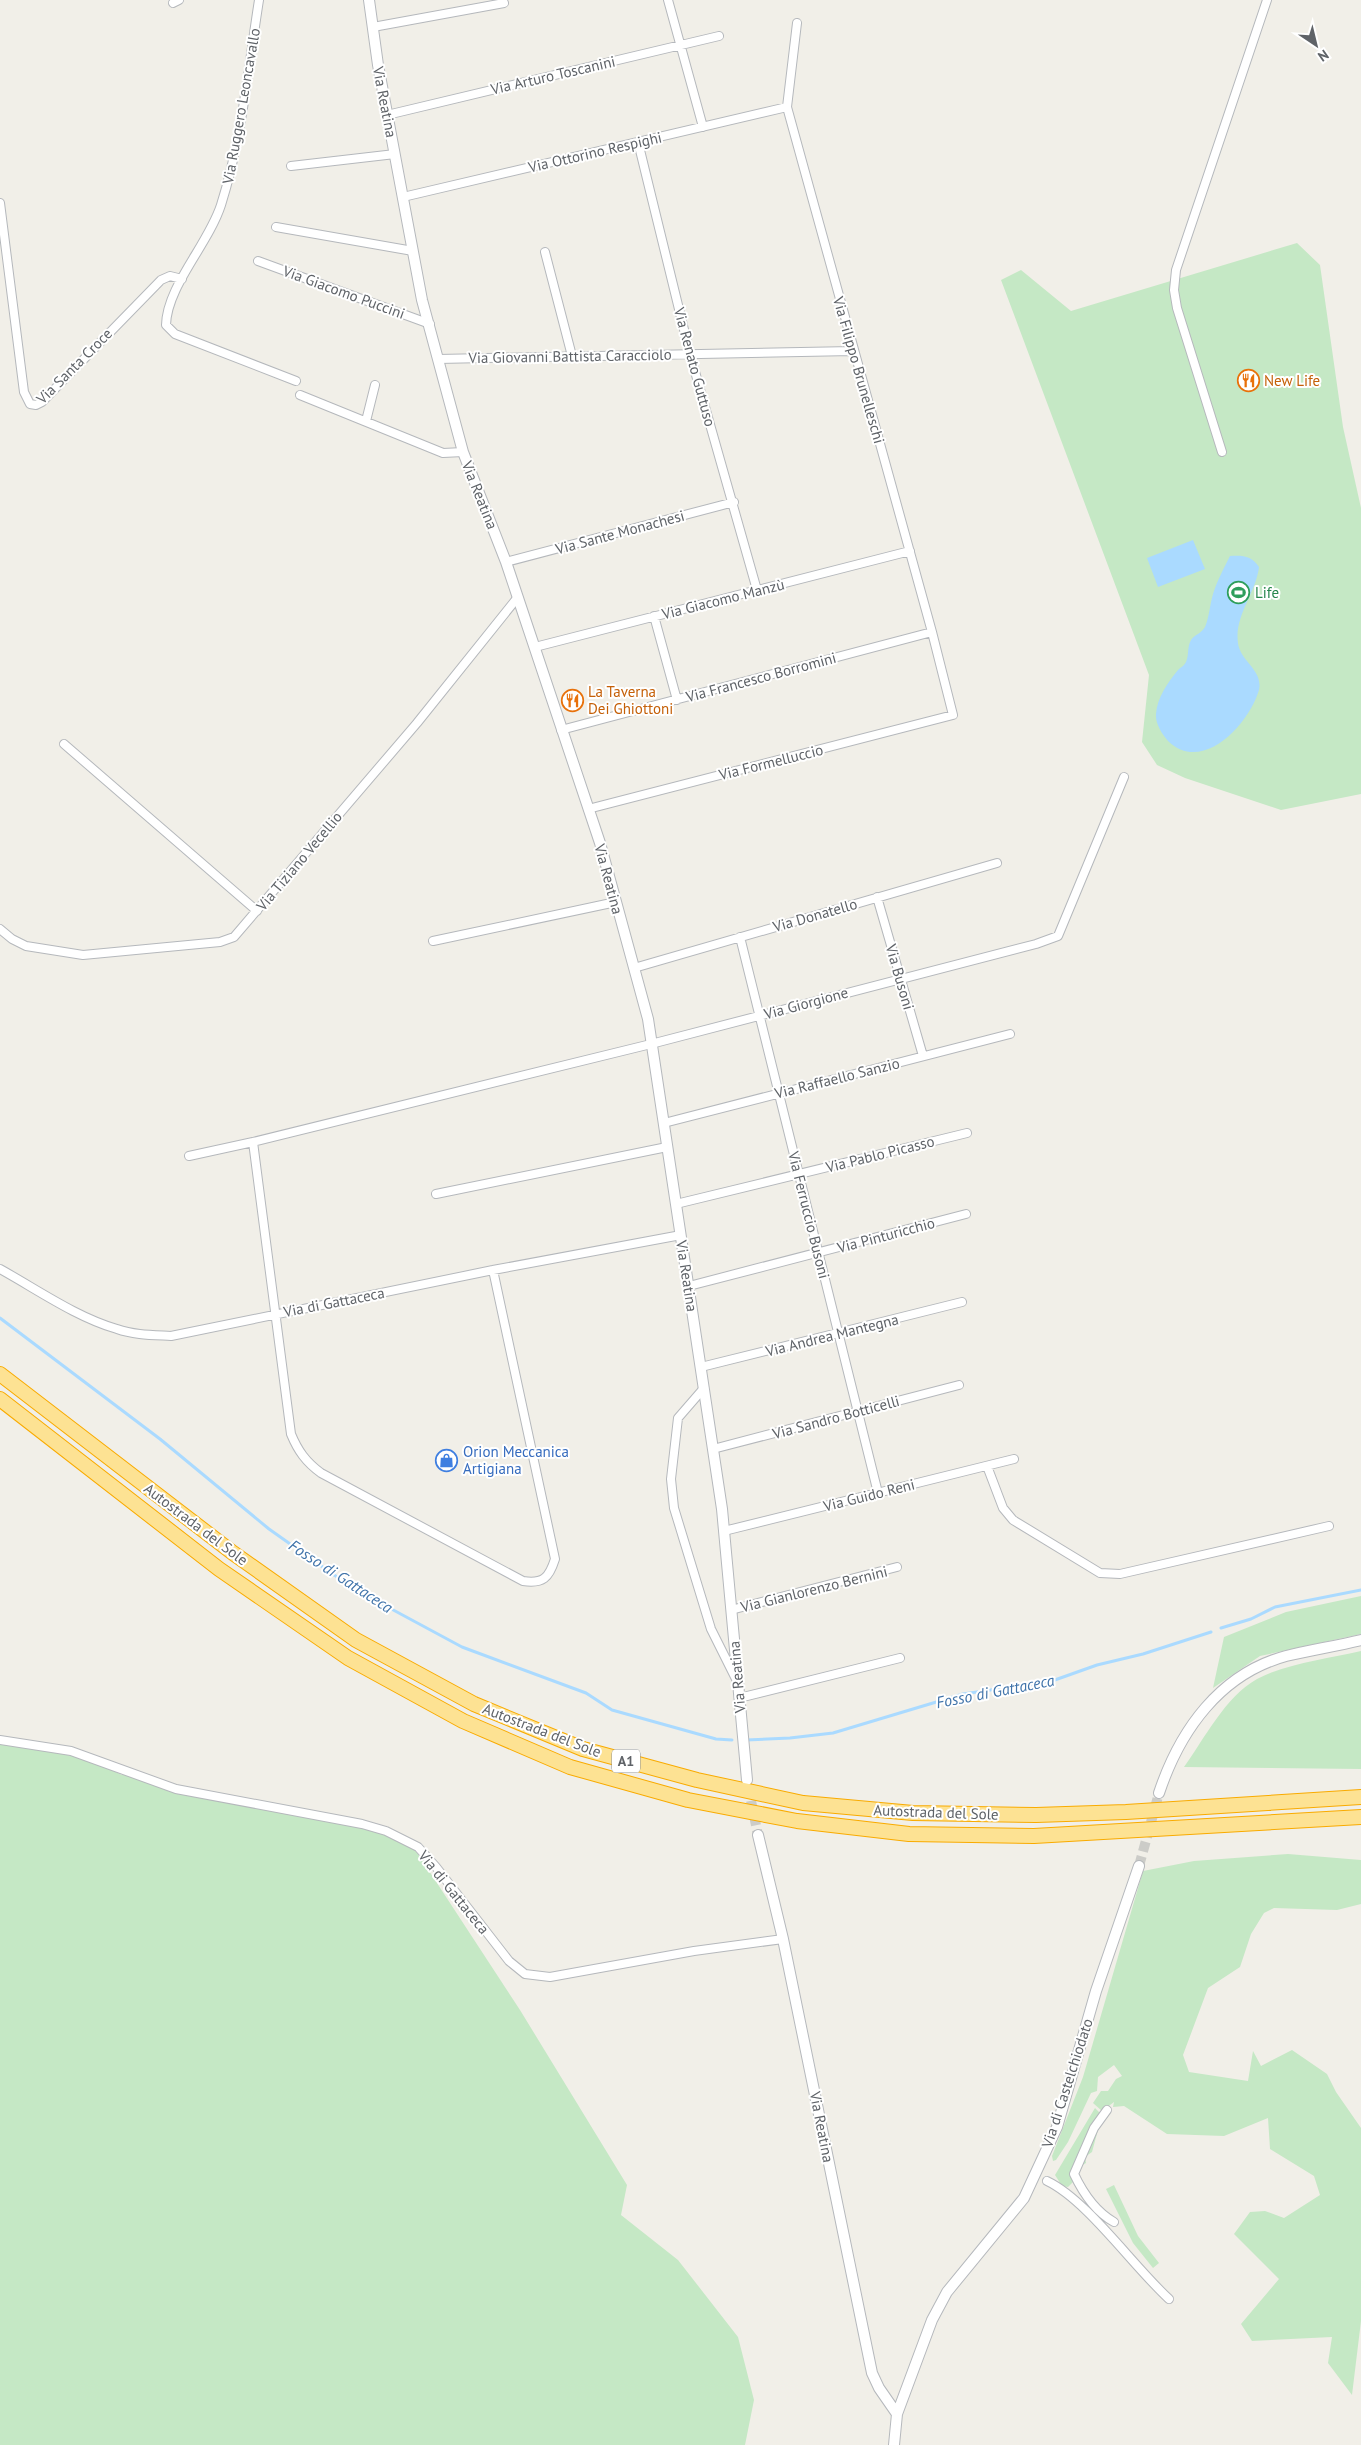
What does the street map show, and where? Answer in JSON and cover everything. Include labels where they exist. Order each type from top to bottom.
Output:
[{"type":"highway","name":"Autostrada del Sole","points":[[0,1374],[233,1553],[356,1640],[474,1704],[583,1749],[697,1780],[803,1803],[913,1813],[1036,1815],[1361,1797]]},
{"type":"highway","name":"Autostrada del Sole","points":[[0,1399],[219,1569],[348,1658],[463,1721],[570,1767],[688,1800],[797,1822],[910,1834],[1034,1836],[1361,1817]]},
{"type":"street","name":"Via Ruggero Leoncavallo","points":[[259,0],[231,172],[214,224],[182,279],[170,304],[166,321],[169,330],[296,381]]},
{"type":"street","name":"Via Reatina","points":[[369,0],[387,115],[413,251],[438,359],[463,452],[506,562],[588,809],[648,1019],[724,1531],[747,1780]]},
{"type":"street","points":[[668,0],[703,127]]},
{"type":"street","points":[[1222,452],[1177,308],[1174,290],[1176,270],[1267,0]]},
{"type":"street","points":[[373,27],[504,3]]},
{"type":"street","name":"Via Filippo Brunelleschi","points":[[797,23],[787,108],[910,551],[953,715]]},
{"type":"street","name":"Via Arturo Toscanini","points":[[387,115],[719,36]]},
{"type":"street","name":"Via Ottorino Respighi","points":[[403,197],[787,108]]},
{"type":"street","name":"Via Renato Guttuso","points":[[638,142],[690,354],[734,502],[757,590]]},
{"type":"street","points":[[291,166],[395,154]]},
{"type":"street","name":"Via Santa Croce","points":[[0,204],[24,392],[27,401],[33,406],[42,402],[161,280],[170,276],[182,279]]},
{"type":"street","points":[[276,226],[413,251]]},
{"type":"street","points":[[545,252],[572,356]]},
{"type":"street","name":"Via Giacomo Puccini","points":[[258,261],[430,324]]},
{"type":"street","name":"Via Giovanni Battista Caracciolo","points":[[438,359],[853,350]]},
{"type":"street","points":[[366,421],[375,385]]},
{"type":"street","points":[[300,396],[443,453],[463,452]]},
{"type":"street","name":"Via Sante Monachesi","points":[[506,562],[734,502]]},
{"type":"street","name":"Via Giacomo Manzù","points":[[535,647],[910,551]]},
{"type":"street","name":"Via Tiziano Vecellio","points":[[0,929],[12,939],[26,946],[97,955],[226,941],[237,934],[417,723],[518,597]]},
{"type":"street","points":[[654,616],[677,700]]},
{"type":"street","name":"Via Francesco Borromini","points":[[561,730],[932,632]]},
{"type":"street","name":"Via Formelluccio","points":[[588,809],[953,715]]},
{"type":"street","points":[[64,744],[257,912]]},
{"type":"street","name":"Via Giorgione","points":[[188,1156],[253,1142],[652,1044],[960,962],[1036,944],[1058,936],[1124,777]]},
{"type":"street","name":"Via Donatello","points":[[634,968],[997,863]]},
{"type":"street","name":"Via Busoni","points":[[877,897],[924,1056]]},
{"type":"street","points":[[433,941],[616,902]]},
{"type":"street","name":"Via Ferruccio Busoni","points":[[740,937],[878,1493]]},
{"type":"street","name":"Via Raffaello Sanzio","points":[[664,1123],[1010,1034]]},
{"type":"street","name":"Via Pablo Picasso","points":[[676,1204],[967,1132]]},
{"type":"street","points":[[253,1142],[291,1434],[296,1449],[309,1464],[522,1581],[535,1583],[544,1579],[552,1571],[555,1559],[493,1270]]},
{"type":"street","points":[[436,1194],[667,1147]]},
{"type":"street","name":"Via Pinturicchio","points":[[689,1286],[966,1214]]},
{"type":"street","name":"Via di Gattaceca","points":[[0,1269],[91,1320],[118,1330],[144,1335],[171,1336],[493,1270],[681,1235]]},
{"type":"street","name":"Via Andrea Mantegna","points":[[701,1367],[962,1302]]},
{"type":"street","name":"Via Sandro Botticelli","points":[[713,1449],[959,1385]]},
{"type":"street","points":[[704,1388],[678,1418],[671,1478],[674,1508],[711,1629],[738,1681]]},
{"type":"street","name":"Via Guido Reni","points":[[724,1531],[1014,1459]]},
{"type":"street","points":[[987,1466],[1003,1508],[1013,1520],[1100,1573],[1120,1574],[1329,1526]]},
{"type":"street","name":"Via Gianlorenzo Bernini","points":[[731,1610],[897,1568]]},
{"type":"street","points":[[1159,1793],[1172,1757],[1183,1737],[1211,1700],[1234,1681],[1284,1657],[1361,1640]]},
{"type":"street","points":[[739,1698],[900,1658]]},
{"type":"street","name":"Via di Gattaceca","points":[[0,1740],[71,1751],[176,1789],[362,1824],[394,1834],[418,1847],[510,1961],[524,1974],[550,1977],[694,1951],[784,1939]]},
{"type":"street","name":"Via Reatina","points":[[758,1835],[784,1939],[868,2355],[879,2388],[897,2414]]},
{"type":"street","name":"Via di Castelchiodato","points":[[894,2445],[897,2414],[932,2320],[947,2292],[1024,2198],[1057,2127],[1096,1991],[1139,1866]]},
{"type":"street","points":[[1107,2110],[1094,2128],[1074,2174],[1081,2189],[1104,2217],[1114,2222]]},
{"type":"street","points":[[1047,2180],[1061,2189],[1095,2221],[1148,2280],[1169,2299]]},
{"type":"green space","name":"Life","points":[[1297,243],[1320,265],[1343,427],[1361,508],[1361,794],[1281,810],[1185,778],[1157,765],[1142,742],[1149,675],[1001,280],[1021,270],[1071,311]]},
{"type":"green space","points":[[1361,1596],[1361,1634],[1260,1656],[1213,1688],[1224,1637],[1286,1612]]},
{"type":"green space","points":[[1361,1651],[1361,1769],[1184,1767],[1225,1707],[1235,1696],[1257,1679],[1295,1665]]},
{"type":"green space","points":[[0,1741],[91,1760],[122,1775],[129,1774],[177,1791],[350,1824],[387,1834],[416,1851],[520,2010],[627,2185],[621,2215],[678,2260],[738,2337],[754,2400],[745,2445],[0,2445]]},
{"type":"green space","points":[[1288,1854],[1361,1860],[1361,1904],[1337,1910],[1274,1908],[1264,1913],[1251,1934],[1240,1967],[1208,1988],[1183,2055],[1189,2072],[1248,2081],[1253,2051],[1261,2066],[1292,2050],[1327,2074],[1336,2092],[1361,2128],[1361,2321],[1352,2395],[1328,2363],[1332,2337],[1252,2341],[1241,2324],[1279,2279],[1234,2234],[1250,2212],[1265,2211],[1284,2218],[1320,2195],[1314,2176],[1270,2149],[1268,2118],[1224,2136],[1167,2134],[1124,2106],[1113,2107],[1114,2102],[1102,2111],[1093,2103],[1101,2091],[1108,2091],[1116,2079],[1122,2076],[1114,2065],[1098,2077],[1097,2091],[1091,2093],[1068,2142],[1056,2160],[1053,2161],[1052,2156],[1083,2077],[1143,1871],[1194,1861]]},
{"type":"green space","points":[[1095,2108],[1102,2115],[1092,2152],[1085,2157],[1086,2163],[1079,2167],[1077,2178],[1068,2187],[1062,2186],[1055,2175]]},
{"type":"green space","points":[[1114,2185],[1138,2236],[1159,2263],[1153,2268],[1133,2243],[1106,2189]]},
{"type":"water","points":[[1193,540],[1205,569],[1158,587],[1147,558]]},
{"type":"water","points":[[1230,556],[1247,557],[1253,560],[1259,567],[1254,586],[1239,623],[1238,633],[1240,650],[1259,679],[1258,693],[1244,719],[1222,742],[1209,749],[1195,752],[1181,750],[1168,741],[1161,732],[1157,721],[1157,708],[1167,685],[1186,662],[1191,640],[1205,627],[1215,589]]},
{"type":"waterway","name":"Fosso di Gattaceca","points":[[0,1318],[160,1439],[269,1529],[334,1575],[371,1598],[462,1647],[586,1693],[612,1710],[716,1739],[732,1740]]},
{"type":"waterway","name":"Fosso di Gattaceca","points":[[1221,1628],[1251,1619],[1275,1607],[1361,1590]]},
{"type":"waterway","name":"Fosso di Gattaceca","points":[[746,1740],[790,1738],[833,1733],[963,1694],[1052,1681],[1097,1665],[1143,1654],[1211,1632]]},
{"type":"tunnel","points":[[748,1786],[758,1835]]},
{"type":"tunnel","points":[[1139,1866],[1159,1793]]},
{"type":"place","name":"New Life","points":[[1248,380]]},
{"type":"place","name":"Life","points":[[1239,592]]},
{"type":"place","name":"La Taverna Dei Ghiottoni","points":[[572,700]]},
{"type":"place","name":"Orion Meccanica Artigiana","points":[[447,1460]]}]
